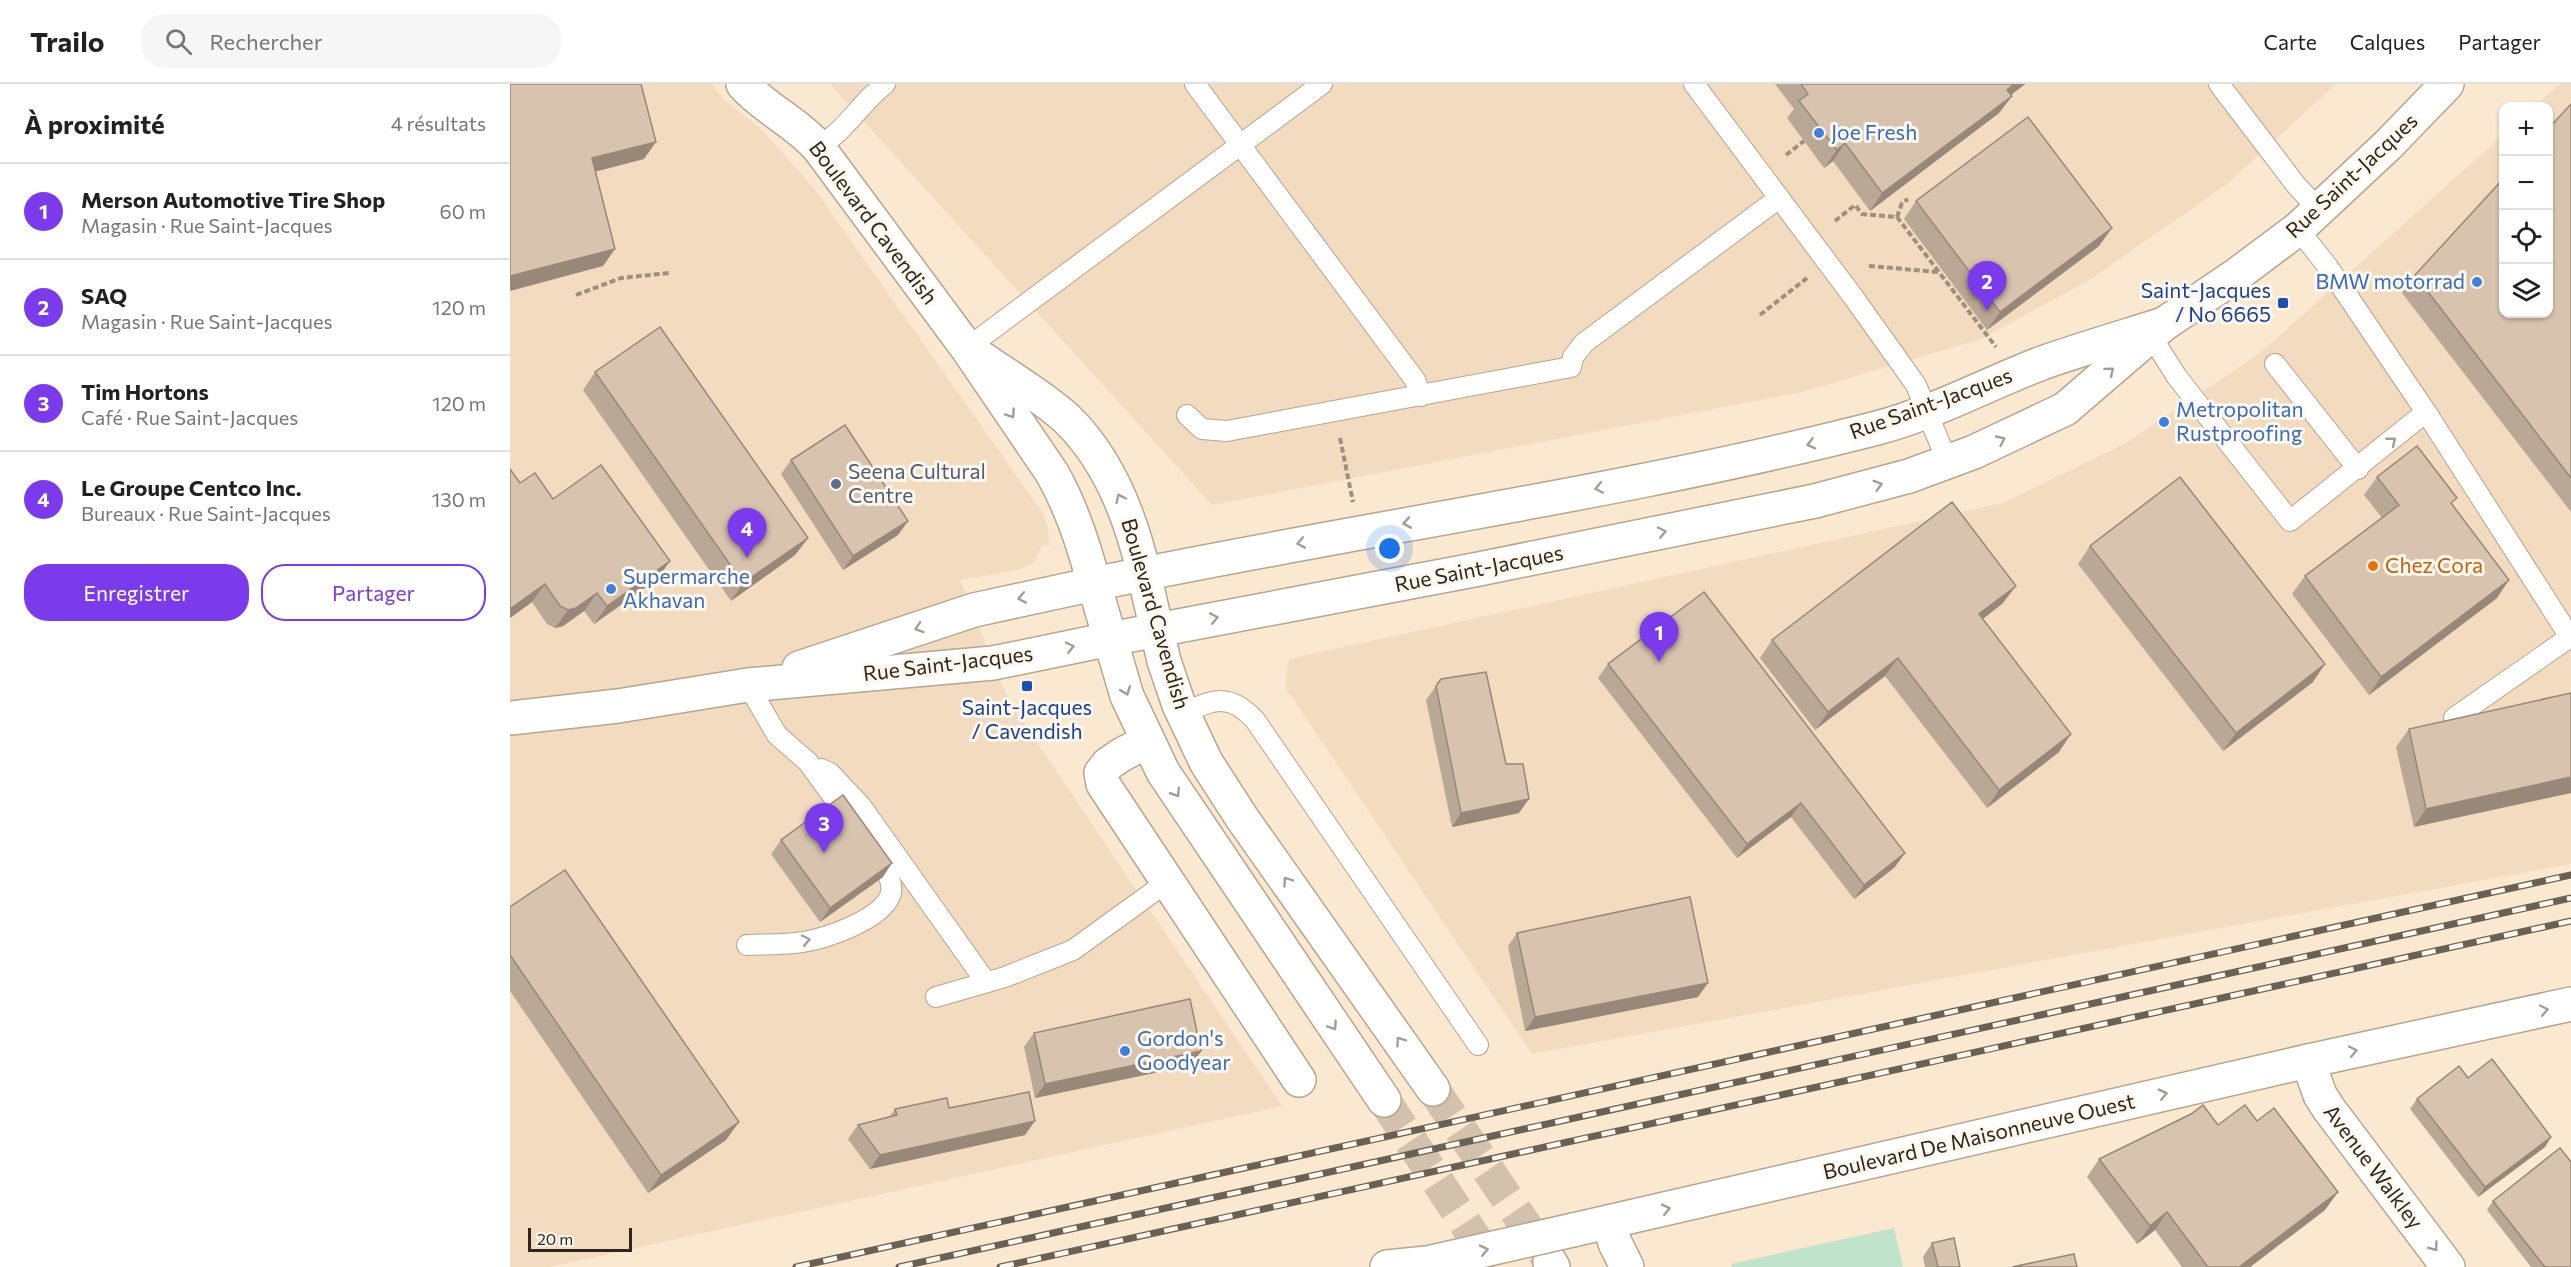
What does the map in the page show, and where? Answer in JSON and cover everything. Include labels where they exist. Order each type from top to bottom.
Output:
[{"type":"main road","name":"Boulevard Cavendish","points":[[744,84],[764,104],[797,126],[818,147],[967,348],[1052,473],[1064,494],[1083,542],[1127,696],[1176,794],[1384,1100]]},
{"type":"main road","name":"Rue Saint-Jacques","points":[[510,718],[618,706],[748,686],[993,663],[1156,629],[1479,569],[1815,501],[1909,476],[1974,452],[2065,409],[2157,330],[2235,276],[2308,220],[2388,145],[2447,84]]},
{"type":"main road","name":"Rue Saint-Jacques","points":[[748,686],[974,609],[1144,574],[1712,466],[1881,426],[1928,410],[2042,364],[2157,330]]},
{"type":"main road","name":"Boulevard Cavendish","points":[[967,348],[1066,418],[1110,477],[1125,507],[1144,574],[1164,661],[1182,713],[1206,762],[1242,818],[1433,1089]]},
{"type":"main road","points":[[1148,741],[1108,764],[1101,778],[1106,792],[1299,1080]]},
{"type":"main road","name":"Boulevard De Maisonneuve Ouest","points":[[1387,1267],[1428,1265],[2308,1061],[2571,1004]]},
{"type":"main road","name":"Avenue Walkley","points":[[2308,1061],[2320,1095],[2329,1109],[2448,1267]]},
{"type":"main road","points":[[1609,1222],[1615,1243],[1627,1267]]},
{"type":"lane","points":[[818,147],[839,133],[856,110],[885,84]]},
{"type":"lane","points":[[1195,84],[1415,380],[1421,396]]},
{"type":"lane","points":[[967,348],[1322,84]]},
{"type":"lane","points":[[1694,84],[1916,385],[1947,461]]},
{"type":"lane","points":[[2219,84],[2296,185],[2328,267],[2426,412],[2571,637],[2454,718]]},
{"type":"lane","points":[[1187,415],[1202,429],[1227,431],[1571,367],[1573,357],[1584,343],[1779,198]]},
{"type":"lane","points":[[2157,330],[2177,377],[2290,521],[2358,469],[2426,412]]},
{"type":"lane","points":[[2275,364],[2358,469]]},
{"type":"lane","points":[[747,945],[803,942],[851,927],[880,910],[891,895],[891,881],[876,856],[808,762],[777,735],[748,686]]},
{"type":"lane","points":[[1182,713],[1222,700],[1235,703],[1255,720],[1478,1045]]},
{"type":"lane","points":[[808,762],[830,773],[861,806],[986,982]]},
{"type":"lane","points":[[936,997],[986,982],[1073,950],[1167,882]]},
{"type":"path","points":[[1786,155],[1804,141]]},
{"type":"path","points":[[1897,217],[1902,203],[1908,199]]},
{"type":"path","points":[[1835,221],[1855,204],[1862,214],[1897,217],[1978,320],[2002,355]]},
{"type":"path","points":[[1869,266],[1938,272]]},
{"type":"path","points":[[576,294],[621,278],[669,273]]},
{"type":"path","points":[[1760,315],[1808,278]]},
{"type":"path","points":[[1344,455],[1354,509]]},
{"type":"shaded area","points":[[510,84],[712,84],[722,98],[762,130],[813,187],[1044,515],[1049,546],[1042,545],[1034,562],[1024,568],[960,580],[1009,701],[1282,1106],[549,1267],[510,1267]]},
{"type":"shaded area","points":[[830,84],[2336,84],[2227,184],[2088,281],[1981,339],[1802,392],[1212,505]]},
{"type":"shaded area","points":[[2560,84],[2571,84],[2571,864],[1532,1054],[1285,687],[1289,659],[2003,503],[2126,443],[2260,353],[2499,139],[2499,318],[2553,318],[2553,102],[2540,102]]},
{"type":"green space","points":[[1894,1228],[1903,1267],[1732,1267],[1731,1264]]},
{"type":"building","points":[[510,84],[641,84],[656,142],[592,158],[615,249],[510,276]]},
{"type":"building","points":[[1801,84],[2014,84],[2007,90],[2012,96],[1882,193],[1845,143],[1837,150],[1799,101],[1808,94]]},
{"type":"building","points":[[2571,104],[2571,478],[2415,275],[2499,183],[2499,318],[2553,318],[2553,124]]},
{"type":"building","points":[[2028,117],[2112,228],[2000,312],[1916,201]]},
{"type":"building","points":[[660,327],[808,538],[743,583],[595,372]]},
{"type":"building","points":[[845,425],[908,521],[853,556],[791,460]]},
{"type":"building","points":[[2417,446],[2457,498],[2451,503],[2509,580],[2381,677],[2305,576],[2399,505],[2377,477]]},
{"type":"building","points":[[601,465],[670,561],[607,606],[597,593],[576,608],[568,610],[560,606],[545,584],[510,609],[510,469],[520,483],[535,473],[553,499]]},
{"type":"building","points":[[2180,477],[2325,664],[2236,733],[2090,546]]},
{"type":"building","points":[[1952,502],[2016,586],[1979,614],[2071,734],[1999,790],[1898,658],[1828,712],[1772,640]]},
{"type":"building","points":[[1704,592],[1905,853],[1864,885],[1801,803],[1747,844],[1608,664]]},
{"type":"building","points":[[1486,672],[1506,764],[1523,764],[1529,799],[1461,813],[1436,686],[1441,679]]},
{"type":"building","points":[[2571,693],[2571,777],[2426,809],[2409,729]]},
{"type":"building","points":[[843,795],[892,863],[830,908],[781,840]]},
{"type":"building","points":[[565,870],[739,1122],[661,1175],[510,955],[510,907]]},
{"type":"building","points":[[1690,897],[1708,983],[1535,1017],[1517,933]]},
{"type":"building","points":[[1190,999],[1201,1051],[1045,1084],[1034,1033]]},
{"type":"building","points":[[2492,1059],[2551,1137],[2485,1187],[2417,1099],[2459,1066],[2468,1078]]},
{"type":"building","points":[[1029,1092],[1035,1121],[880,1155],[858,1125],[897,1115],[895,1109],[947,1098],[949,1108]]},
{"type":"building","points":[[2203,1105],[2218,1125],[2245,1105],[2257,1121],[2274,1108],[2338,1192],[2239,1267],[2208,1267],[2167,1212],[2150,1226],[2099,1159],[2191,1114]]},
{"type":"building","points":[[2560,1148],[2571,1162],[2571,1267],[2545,1267],[2493,1201]]},
{"type":"building","points":[[1954,1238],[1960,1267],[1938,1267],[1932,1243]]},
{"type":"building","points":[[2074,1254],[2077,1267],[2012,1267]]},
{"type":"tunnel","points":[[1433,1089],[1549,1260]]},
{"type":"tunnel","points":[[1384,1100],[1494,1267]]},
{"type":"railway","points":[[796,1267],[2571,875]]},
{"type":"railway","points":[[899,1267],[2571,898]]},
{"type":"railway","points":[[1000,1267],[2571,921]]},
{"type":"place","name":"Joe Fresh","points":[[1819,133]]},
{"type":"place","name":"BMW motorrad","points":[[2477,282]]},
{"type":"place","name":"Saint-Jacques / No 6665","points":[[2283,303]]},
{"type":"place","name":"SAQ","points":[[1987,311]]},
{"type":"place","name":"Metropolitan Rustproofing","points":[[2164,422]]},
{"type":"place","name":"Seena Cultural Centre","points":[[836,484]]},
{"type":"place","name":"Le Groupe Centco Inc.","points":[[747,558]]},
{"type":"place","name":"Chez Cora","points":[[2373,566]]},
{"type":"place","name":"Supermarche Akhavan","points":[[611,589]]},
{"type":"place","name":"Merson Automotive Tire Shop","points":[[1659,662]]},
{"type":"place","name":"Saint-Jacques / Cavendish","points":[[1027,686]]},
{"type":"place","name":"Tim Hortons","points":[[824,853]]},
{"type":"place","name":"Gordon's Goodyear","points":[[1125,1051]]}]
